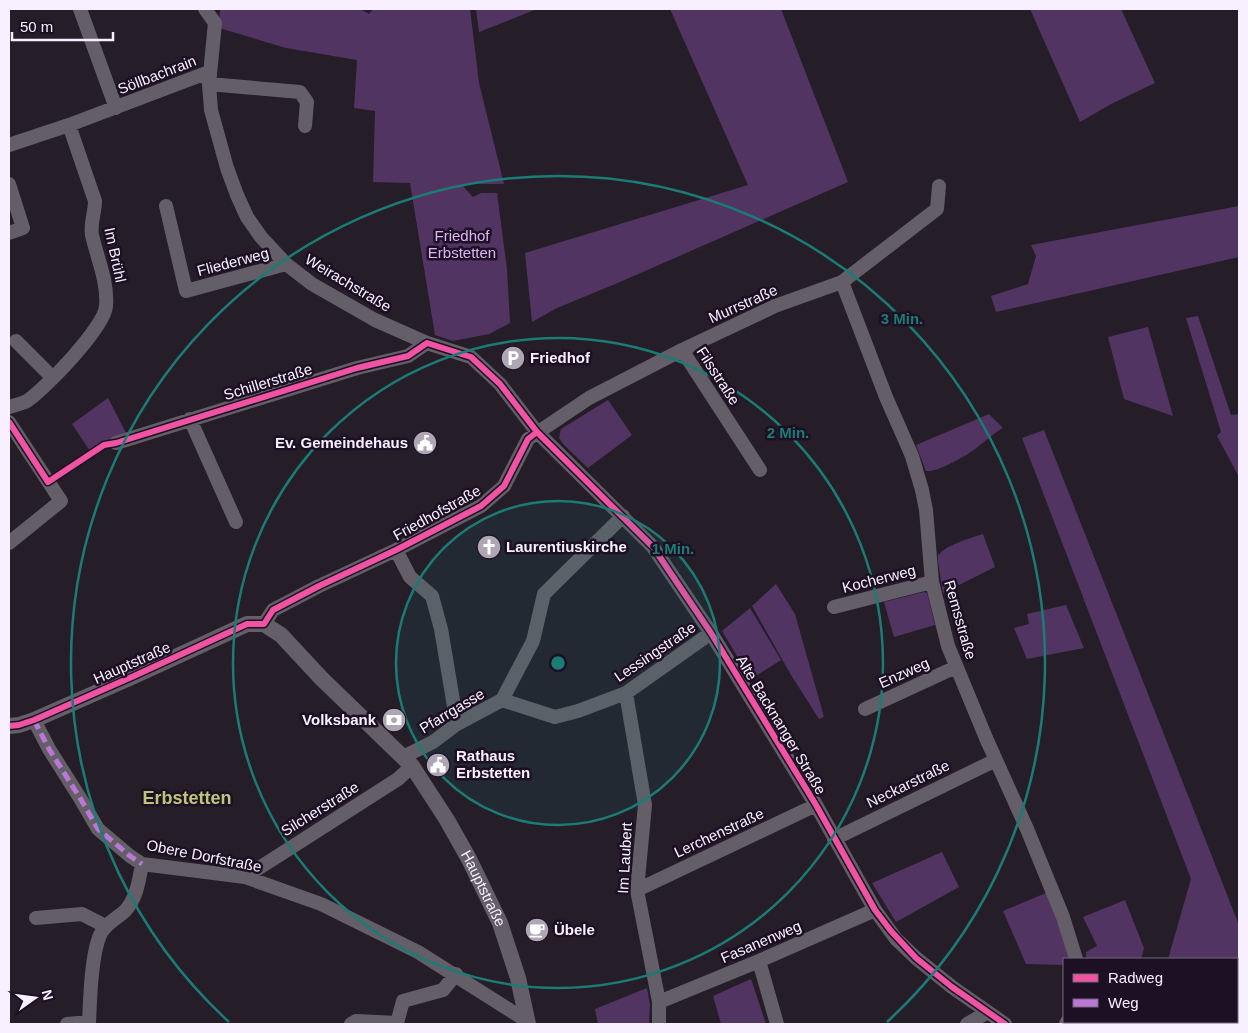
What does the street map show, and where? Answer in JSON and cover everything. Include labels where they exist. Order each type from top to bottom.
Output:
[{"type":"street","name":"Söllbachrain","points":[[80,9],[116,108]]},
{"type":"street","name":"Weirachstraße","points":[[205,9],[215,23],[209,78],[211,110],[218,139],[237,195],[247,217],[261,237],[286,264],[312,284],[375,320],[427,343],[471,357],[500,384],[538,432]]},
{"type":"street","name":"Söllbachrain","points":[[9,145],[209,78]]},
{"type":"street","points":[[209,78],[300,92],[307,102],[305,126]]},
{"type":"street","name":"Im Brühl","points":[[9,407],[26,401],[53,378],[90,336],[104,315],[106,306],[106,286],[91,224],[95,201],[69,125]]},
{"type":"street","points":[[9,184],[23,228],[9,233]]},
{"type":"street","name":"Murrstraße","points":[[538,432],[590,398],[682,350],[775,306],[842,282],[937,208],[939,186]]},
{"type":"street","name":"Fliederweg","points":[[166,206],[186,291],[286,264]]},
{"type":"street","name":"Remsstraße","points":[[842,282],[886,397],[912,456],[921,485],[926,510],[932,582],[948,646],[1060,908],[1076,958]]},
{"type":"street","points":[[16,341],[53,378]]},
{"type":"street","name":"Schillerstraße","points":[[116,442],[357,368],[408,356],[427,343]]},
{"type":"street","name":"Filsstraße","points":[[682,350],[760,470]]},
{"type":"street","points":[[190,418],[236,522]]},
{"type":"street","points":[[9,422],[61,501],[9,543]]},
{"type":"street","name":"Alte Backnanger Straße","points":[[538,432],[653,547],[711,633],[816,806],[875,910],[896,939],[952,987],[1005,1024]]},
{"type":"street","name":"Friedhofstraße","points":[[264,624],[273,610],[481,506],[504,486],[528,439],[538,432]]},
{"type":"street","name":"Pfarrgasse","points":[[408,762],[457,724],[502,700],[533,640],[544,594],[623,516]]},
{"type":"street","points":[[396,550],[410,577],[432,596],[441,628],[457,724]]},
{"type":"street","name":"Kocherweg","points":[[834,607],[932,582]]},
{"type":"street","name":"Hauptstraße","points":[[9,726],[34,720],[247,624],[264,624],[281,634],[342,699],[408,762],[456,835],[500,923],[518,978],[528,1022]]},
{"type":"street","name":"Lessingstraße","points":[[502,700],[555,717],[626,693],[711,633]]},
{"type":"street","name":"Enzweg","points":[[865,709],[956,667]]},
{"type":"street","name":"Im Laubert","points":[[626,693],[645,805],[637,890],[659,1002],[659,1024]]},
{"type":"street","name":"Obere Dorfstraße","points":[[34,720],[49,749],[98,829],[142,864],[245,877],[321,904],[418,952],[456,974],[528,1022]]},
{"type":"street","name":"Neckarstraße","points":[[834,839],[996,760]]},
{"type":"street","name":"Silcherstraße","points":[[245,877],[398,779],[408,762]]},
{"type":"street","name":"Lerchenstraße","points":[[637,890],[816,806]]},
{"type":"street","points":[[67,1024],[89,1023],[94,960],[100,936],[106,926],[125,910],[134,897],[142,864]]},
{"type":"street","name":"Fasanenweg","points":[[659,1002],[875,910]]},
{"type":"street","points":[[36,918],[82,914],[106,926]]},
{"type":"street","points":[[759,961],[777,1024]]},
{"type":"street","points":[[351,1024],[356,1021],[397,1023],[403,1001],[443,990],[456,974]]},
{"type":"street","points":[[967,1024],[988,1012]]},
{"type":"green space","name":"Friedhof Erbstetten","points":[[220,9],[360,9],[369,14],[373,9],[470,9],[479,83],[504,184],[461,184],[473,197],[481,193],[497,193],[507,269],[510,323],[489,334],[453,341],[435,335],[410,183],[373,182],[375,111],[354,108],[357,60],[286,48],[219,28]]},
{"type":"green space","points":[[476,9],[537,9],[479,32]]},
{"type":"green space","points":[[670,9],[781,9],[848,182],[557,308],[532,322],[525,253],[748,185]]},
{"type":"green space","points":[[1030,9],[1121,9],[1155,83],[1111,104],[1080,122]]},
{"type":"green space","points":[[1239,206],[1239,257],[996,312],[991,296],[1028,284],[1036,256],[1031,245]]},
{"type":"green space","points":[[1198,316],[1231,415],[1239,414],[1239,475],[1217,436],[1221,432],[1186,318]]},
{"type":"green space","points":[[1148,327],[1173,416],[1124,399],[1108,337]]},
{"type":"green space","points":[[108,398],[127,435],[102,442],[90,451],[72,424]]},
{"type":"green space","points":[[608,400],[632,435],[588,468],[559,438],[561,429]]},
{"type":"green space","points":[[989,414],[1003,428],[958,460],[944,467],[926,471],[916,445]]},
{"type":"green space","points":[[1044,430],[1239,925],[1239,1024],[1152,1024],[1238,1023],[1238,958],[1168,958],[1191,879],[1022,438]]},
{"type":"green space","points":[[983,534],[995,567],[943,593],[938,555],[954,544]]},
{"type":"green space","points":[[776,584],[795,614],[824,717],[819,719],[791,675],[752,606]]},
{"type":"green space","points":[[924,592],[927,593],[935,625],[894,637],[884,602]]},
{"type":"green space","points":[[1066,605],[1084,648],[1027,659],[1014,628],[1029,624],[1027,614]]},
{"type":"green space","points":[[750,608],[781,660],[751,679],[722,631]]},
{"type":"green space","points":[[942,852],[959,887],[896,922],[872,883]]},
{"type":"green space","points":[[1046,893],[1059,924],[1069,958],[1063,958],[1063,965],[1026,964],[1003,911]]},
{"type":"green space","points":[[1125,900],[1144,948],[1141,958],[1086,958],[1086,952],[1097,946],[1083,917]]},
{"type":"green space","points":[[751,979],[766,1024],[721,1024],[713,996]]},
{"type":"green space","points":[[647,988],[650,1005],[649,1024],[598,1024],[595,1009]]},
{"type":"marked path","points":[[34,720],[49,749],[98,829],[142,864]]},
{"type":"cycle path","points":[[9,422],[48,482],[104,445],[116,443],[357,368],[408,356],[427,343],[471,357],[500,384],[537,432],[653,547],[711,633],[816,805],[875,910],[891,931],[916,958],[952,987],[1005,1024]]},
{"type":"cycle path","points":[[9,726],[34,720],[247,624],[264,624],[273,610],[481,506],[504,486],[528,439],[537,432]]},
{"type":"place","name":"Friedhof","points":[[513,358]]},
{"type":"place","name":"Ev. Gemeindehaus","points":[[425,443]]},
{"type":"place","name":"Laurentiuskirche","points":[[489,547]]},
{"type":"place","name":"Volksbank","points":[[394,720]]},
{"type":"place","name":"Rathaus Erbstetten","points":[[438,765]]},
{"type":"place","name":"Übele","points":[[537,930]]},
{"type":"district","name":"Erbstetten","points":[[187,798]]}]
